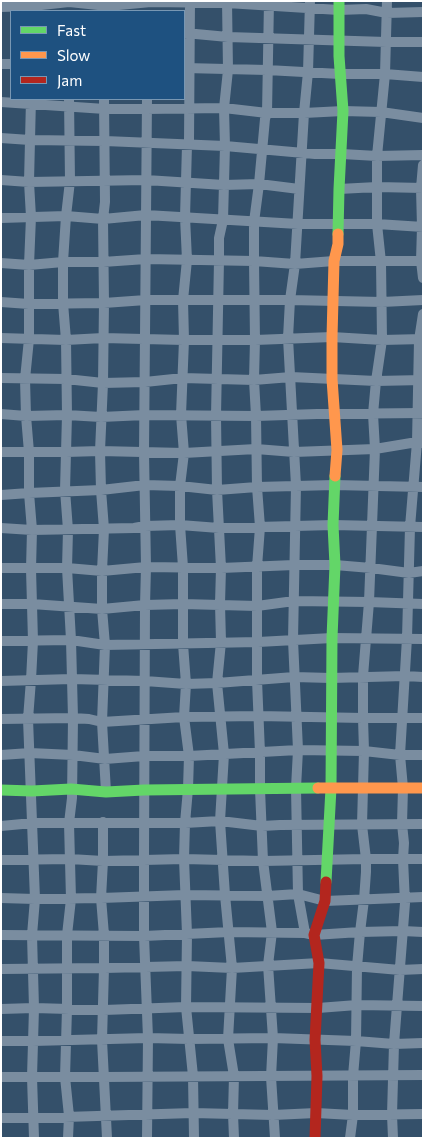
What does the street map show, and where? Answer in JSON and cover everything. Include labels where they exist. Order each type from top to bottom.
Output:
[{"type":"street","points":[[350,1138],[353,1115],[357,967],[366,858],[362,825],[364,788],[363,676],[369,602],[374,486],[375,449],[373,414],[382,340],[381,262],[377,224],[377,156],[385,74],[388,1]]},
{"type":"street","points":[[190,2],[186,33],[189,141],[187,145],[186,260],[183,300],[184,340],[181,415],[184,452],[180,486],[180,525],[186,684],[184,717],[189,756],[184,859],[187,934],[186,1007],[193,1076],[194,1138]]},
{"type":"street","points":[[1,7],[227,2],[339,6],[387,13],[423,12]]},
{"type":"street","points":[[227,2],[228,70],[224,108],[223,220],[218,238],[216,416],[221,568],[221,642],[217,683],[224,754],[220,821],[232,968],[228,1039],[234,1076],[234,1138]]},
{"type":"street","points":[[269,3],[267,113],[254,222],[254,380],[260,527],[257,567],[257,680],[260,789],[263,861],[272,932],[268,965],[272,1008],[271,1077],[275,1138]]},
{"type":"street","points":[[310,5],[308,72],[298,224],[288,338],[296,486],[293,640],[298,750],[296,788],[298,894],[319,964],[315,1040],[317,1076],[315,1138]]},
{"type":"street","points":[[310,934],[325,901],[330,824],[331,678],[335,565],[333,525],[337,450],[332,379],[332,337],[334,261],[338,244],[343,111],[340,74],[339,6]]},
{"type":"street","points":[[186,33],[228,37],[423,42]]},
{"type":"street","points":[[187,68],[385,74],[423,77]]},
{"type":"street","points":[[31,101],[29,182],[32,217],[29,265],[29,339],[25,379],[32,530],[32,641],[28,718],[35,899],[32,935],[34,1138]]},
{"type":"street","points":[[1,102],[146,104],[188,109],[224,108],[267,113],[381,112],[423,118]]},
{"type":"street","points":[[68,1138],[69,1116],[65,1077],[67,934],[71,899],[69,823],[72,798],[73,718],[67,568],[68,530],[65,490],[67,415],[63,262],[70,182],[69,102]]},
{"type":"street","points":[[104,104],[105,202],[102,219],[104,303],[100,451],[104,529],[102,609],[105,645],[102,722],[106,792]]},
{"type":"street","points":[[146,104],[144,936],[148,1038],[147,1138]]},
{"type":"street","points":[[1,138],[225,146],[315,154],[423,156]]},
{"type":"street","points":[[423,165],[423,278]]},
{"type":"street","points":[[1,180],[70,182],[146,180],[224,185],[259,184],[299,189]]},
{"type":"street","points":[[339,189],[378,187],[422,188]]},
{"type":"street","points":[[1,218],[66,216],[102,219],[146,215],[298,224],[377,224],[422,227]]},
{"type":"street","points":[[1,263],[29,265],[146,259],[254,261],[295,264],[334,261],[422,261]]},
{"type":"street","points":[[1,302],[29,304],[104,303],[146,300],[333,300],[382,302],[423,300]]},
{"type":"street","points":[[393,1138],[394,1044],[405,897],[402,824],[403,788],[400,754],[407,638],[410,526],[418,487],[423,314]]},
{"type":"street","points":[[1,338],[66,340],[103,338],[255,340],[332,337],[382,340],[421,339]]},
{"type":"street","points":[[1,378],[66,379],[103,383],[145,382],[183,378],[254,380],[291,376],[376,381],[421,380]]},
{"type":"street","points":[[1,414],[101,417],[420,413]]},
{"type":"street","points":[[1,452],[217,452],[256,449],[294,452],[375,449],[420,443]]},
{"type":"street","points":[[1,495],[145,486],[180,486],[217,490],[334,485],[418,487]]},
{"type":"street","points":[[1,528],[68,530],[180,525],[219,528],[295,525],[423,527]]},
{"type":"street","points":[[1,568],[67,568],[102,571],[146,567],[221,568],[335,565],[409,573],[423,571]]},
{"type":"street","points":[[1,604],[32,604],[102,609],[183,604],[258,606],[294,601],[423,604]]},
{"type":"street","points":[[1,641],[71,640],[105,645],[258,642],[332,638],[423,639]]},
{"type":"street","points":[[1,681],[72,679],[186,684],[294,677],[423,677]]},
{"type":"street","points":[[1,719],[73,718],[102,722],[184,717],[258,716],[423,718]]},
{"type":"street","points":[[1,756],[30,753],[105,759],[298,750],[423,754]]},
{"type":"street","points":[[1,790],[32,792],[71,789],[106,792],[305,787],[423,788]]},
{"type":"street","points":[[1,826],[32,823],[185,823],[220,821],[262,826],[280,824],[423,824]]},
{"type":"street","points":[[103,822],[101,898],[104,935],[104,1010],[102,1040],[107,1138]]},
{"type":"street","points":[[1,860],[184,859],[263,861],[366,858],[423,859]]},
{"type":"street","points":[[1,898],[71,899],[298,894],[325,901],[423,897]]},
{"type":"street","points":[[1,935],[144,936],[229,932],[310,934],[423,932]]},
{"type":"street","points":[[1,969],[146,966],[232,968],[319,964],[423,970]]},
{"type":"street","points":[[1,1009],[104,1010],[186,1007],[318,1008],[357,1005],[423,1006]]},
{"type":"street","points":[[1,1041],[273,1038],[394,1044],[423,1043]]},
{"type":"street","points":[[1,1077],[423,1075]]},
{"type":"street","points":[[1,1118],[193,1113],[273,1115],[316,1112],[353,1115],[423,1114]]},
{"type":"traffic: fast","points":[[338,234],[343,111],[339,56],[339,1]]},
{"type":"traffic: fast","points":[[326,882],[331,788],[335,476]]},
{"type":"traffic: fast","points":[[1,790],[71,789],[106,792],[318,788]]},
{"type":"traffic: slow","points":[[335,476],[337,450],[332,379],[332,337],[334,261],[338,234]]},
{"type":"traffic: slow","points":[[318,788],[423,788]]},
{"type":"traffic: jam","points":[[315,1138],[317,1076],[315,1040],[319,963],[314,935],[325,901],[326,882]]}]
